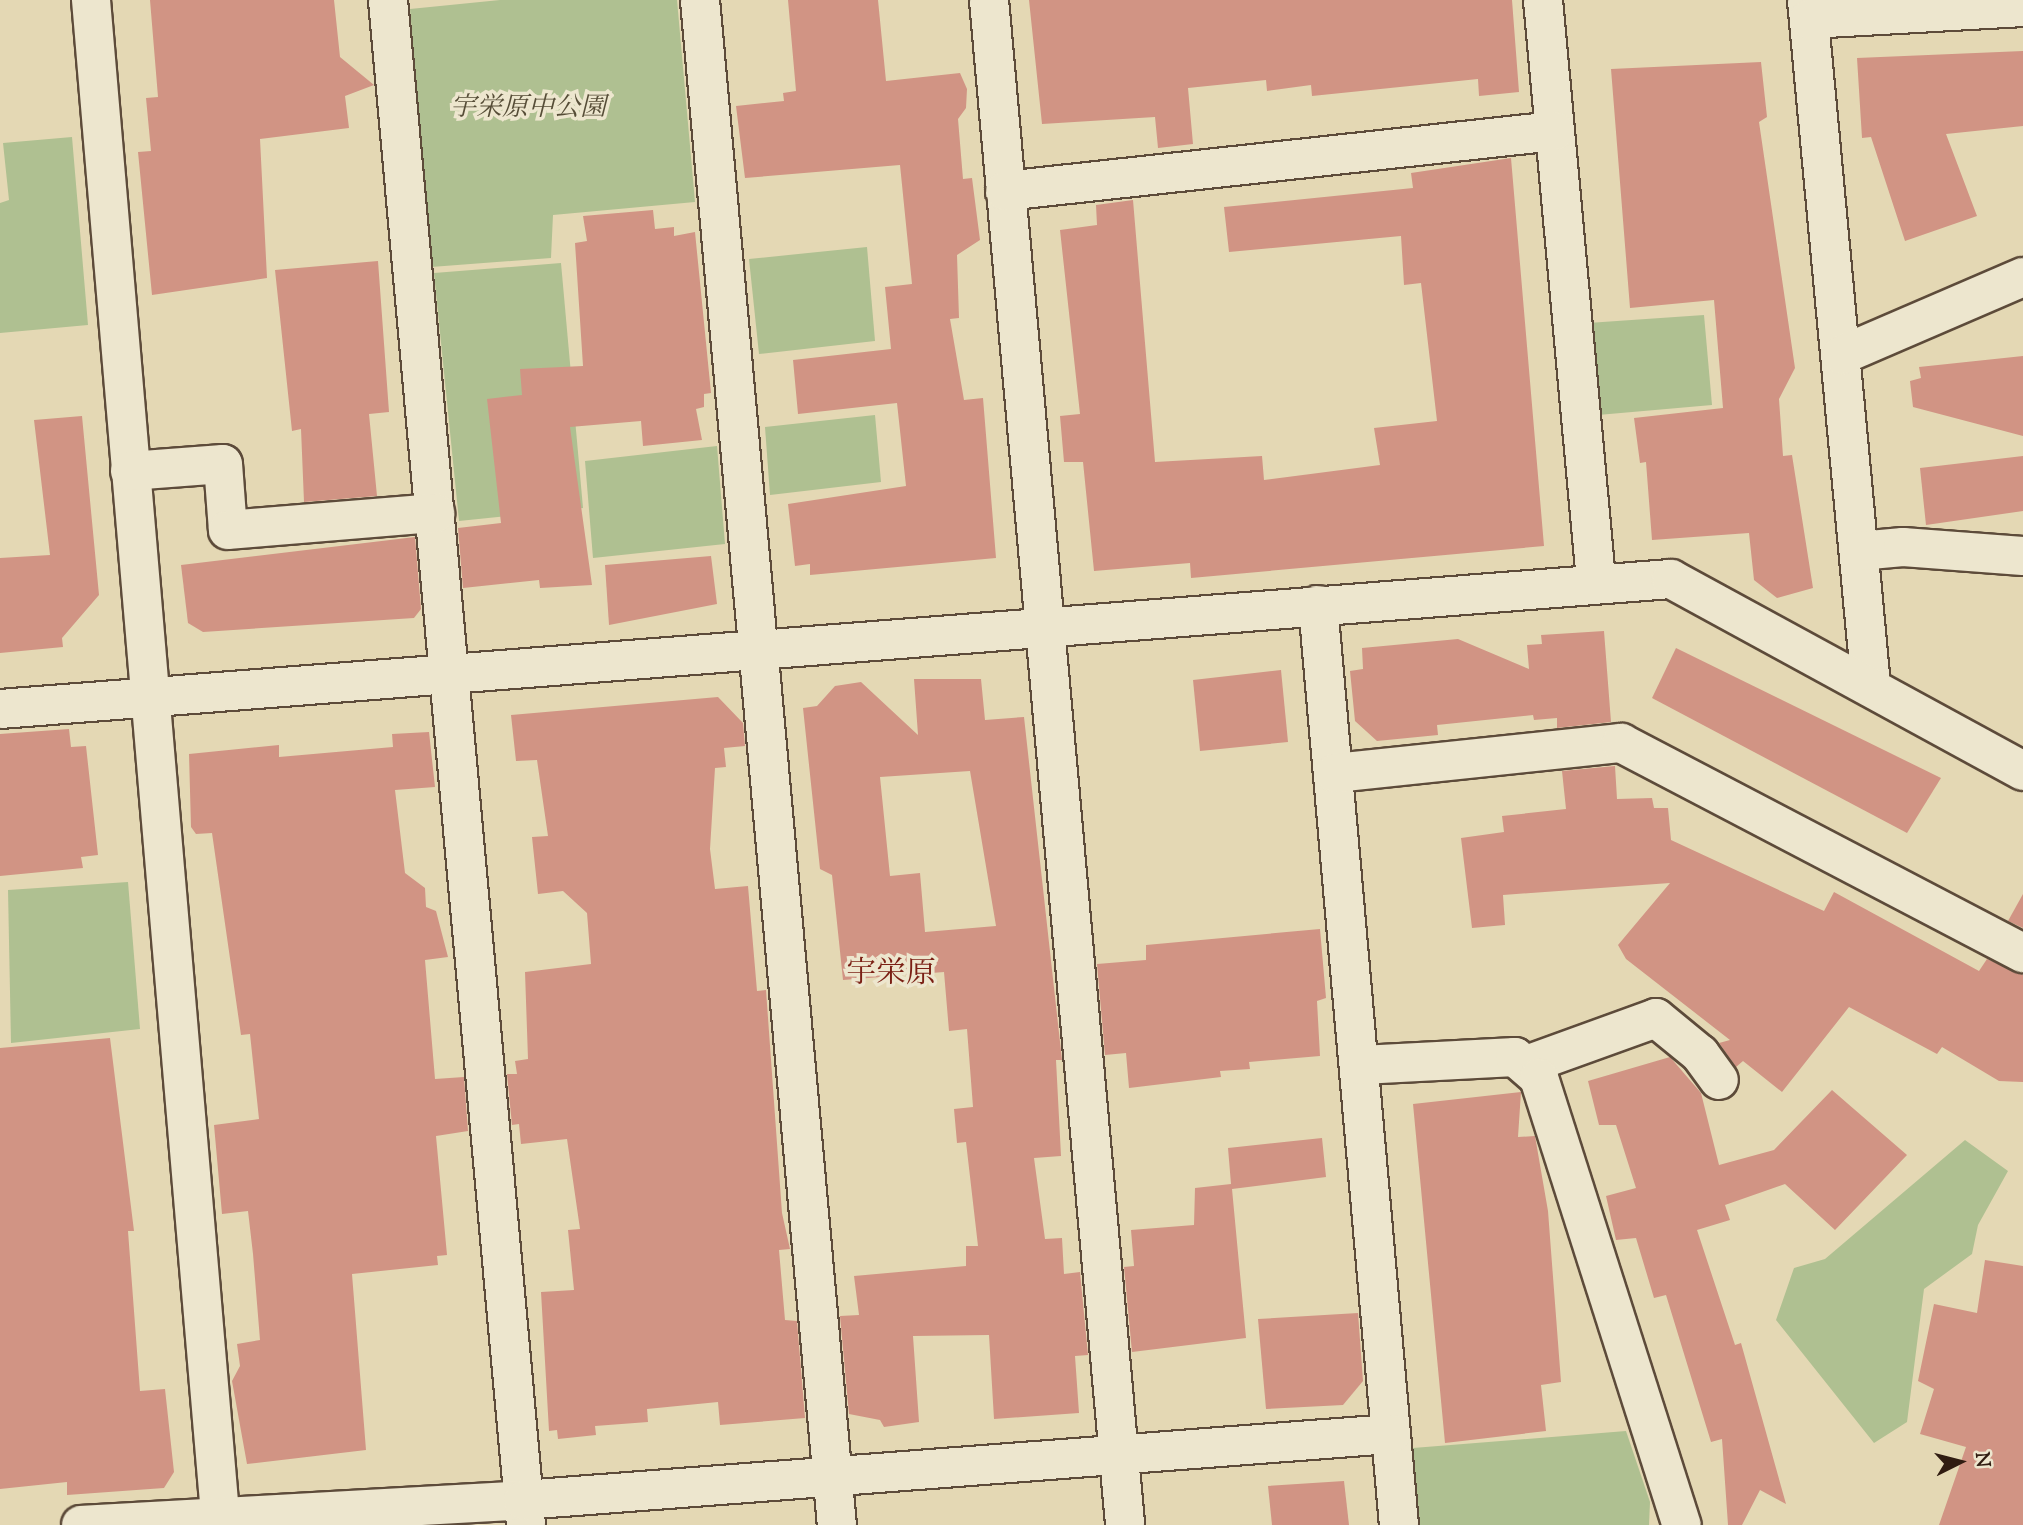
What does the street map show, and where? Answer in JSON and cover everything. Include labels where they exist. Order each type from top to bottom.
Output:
[{"type":"street","points":[[91,0],[147,697],[221,1521]]},
{"type":"street","points":[[388,0],[524,1512]]},
{"type":"street","points":[[700,0],[762,652],[837,1525]]},
{"type":"street","points":[[989,0],[1048,628],[1125,1525]]},
{"type":"street","points":[[1544,0],[1596,580]]},
{"type":"street","points":[[1871,686],[1808,10],[2023,7]]},
{"type":"street","points":[[1006,191],[1555,131]]},
{"type":"street","points":[[1842,355],[2023,277]]},
{"type":"street","points":[[130,471],[223,464],[228,530],[435,513]]},
{"type":"street","points":[[1859,551],[1903,547],[2023,556]]},
{"type":"street","points":[[0,709],[762,652],[1596,580],[1671,579],[2023,771]]},
{"type":"street","points":[[1318,605],[1361,1065],[1399,1525]]},
{"type":"street","points":[[1335,773],[1620,743],[2023,953]]},
{"type":"street","points":[[1529,1064],[1656,1018],[1700,1054],[1719,1080]]},
{"type":"street","points":[[1361,1065],[1515,1056],[1529,1064],[1682,1525]]},
{"type":"street","points":[[81,1525],[524,1512],[832,1475],[1390,1434]]},
{"type":"green space","name":"宇栄原中公園","points":[[500,0],[677,0],[695,202],[553,215],[551,258],[431,267],[410,9]]},
{"type":"green space","points":[[72,137],[88,325],[0,333],[0,203],[9,200],[3,143]]},
{"type":"green space","points":[[867,247],[875,341],[759,354],[749,259]]},
{"type":"green space","points":[[561,263],[583,508],[459,521],[434,273]]},
{"type":"green space","points":[[1704,315],[1712,405],[1598,415],[1588,323]]},
{"type":"green space","points":[[875,415],[881,482],[770,495],[765,427]]},
{"type":"green space","points":[[717,446],[725,544],[593,558],[585,461]]},
{"type":"green space","points":[[128,882],[140,1029],[11,1043],[8,890]]},
{"type":"green space","points":[[1965,1140],[2008,1171],[1978,1225],[1972,1254],[1924,1289],[1907,1422],[1874,1443],[1776,1320],[1794,1268],[1825,1259]]},
{"type":"green space","points":[[1626,1431],[1650,1502],[1649,1525],[1420,1525],[1413,1448]]},
{"type":"building","points":[[150,0],[334,0],[340,57],[374,85],[345,96],[349,128],[260,139],[267,278],[152,295],[138,152],[151,151],[146,98],[158,97]]},
{"type":"building","points":[[788,0],[878,0],[886,81],[960,73],[967,89],[966,108],[958,119],[963,179],[972,178],[980,240],[957,255],[959,318],[950,319],[964,400],[983,398],[996,558],[810,575],[810,564],[795,566],[788,504],[906,486],[897,403],[798,414],[793,360],[891,349],[885,287],[912,284],[900,165],[745,178],[736,106],[784,101],[783,93],[796,91]]},
{"type":"building","points":[[1029,0],[1512,0],[1519,92],[1479,96],[1478,79],[1312,96],[1311,85],[1267,91],[1266,80],[1188,88],[1193,144],[1158,148],[1155,117],[1042,124]]},
{"type":"building","points":[[2023,51],[2023,126],[1946,134],[1977,216],[1905,241],[1871,137],[1862,138],[1857,58]]},
{"type":"building","points":[[1761,62],[1767,117],[1759,122],[1795,368],[1779,399],[1783,456],[1792,455],[1813,588],[1777,598],[1754,580],[1749,533],[1652,540],[1646,462],[1640,463],[1634,418],[1723,408],[1714,300],[1630,308],[1611,69]]},
{"type":"building","points":[[1511,158],[1544,546],[1191,578],[1190,563],[1094,571],[1083,462],[1064,462],[1060,416],[1080,414],[1060,230],[1097,225],[1096,205],[1133,200],[1155,462],[1262,456],[1264,480],[1380,465],[1374,428],[1437,421],[1421,283],[1404,285],[1401,236],[1229,252],[1224,207],[1413,188],[1411,173]]},
{"type":"building","points":[[653,210],[655,229],[674,227],[674,236],[695,232],[711,393],[704,394],[704,407],[696,409],[702,440],[643,446],[641,421],[570,427],[592,585],[540,588],[539,580],[463,588],[458,528],[501,523],[487,399],[522,395],[520,369],[583,366],[575,243],[587,241],[583,216]]},
{"type":"building","points":[[378,261],[389,412],[369,414],[377,496],[304,502],[301,429],[292,431],[275,270]]},
{"type":"building","points":[[2023,356],[2023,436],[1913,407],[1910,381],[1921,378],[1919,367]]},
{"type":"building","points":[[82,416],[99,595],[62,638],[63,647],[0,653],[0,558],[50,555],[34,420]]},
{"type":"building","points":[[2023,456],[2023,511],[1926,525],[1920,468]]},
{"type":"building","points":[[415,537],[421,609],[414,618],[203,632],[188,623],[181,565]]},
{"type":"building","points":[[711,556],[717,604],[609,625],[605,565]]},
{"type":"building","points":[[1604,631],[1611,722],[1557,728],[1557,718],[1534,720],[1533,715],[1437,725],[1438,735],[1377,741],[1355,721],[1350,671],[1363,669],[1362,648],[1458,639],[1529,669],[1527,645],[1542,644],[1541,635]]},
{"type":"building","points":[[1676,648],[1941,778],[1907,833],[1652,698]]},
{"type":"building","points":[[1281,670],[1288,742],[1200,751],[1193,680]]},
{"type":"building","points":[[914,679],[981,679],[985,720],[1024,717],[1062,1060],[1056,1060],[1061,1156],[1034,1158],[1045,1239],[1062,1238],[1064,1274],[1080,1272],[1088,1355],[1075,1356],[1079,1413],[994,1419],[989,1335],[913,1336],[919,1422],[884,1427],[880,1420],[849,1414],[840,1316],[859,1315],[854,1276],[966,1266],[966,1246],[978,1246],[966,1142],[957,1143],[954,1109],[973,1107],[967,1029],[949,1031],[944,972],[843,980],[832,875],[820,869],[803,708],[817,706],[835,686],[861,682],[918,735]],"holes":[[[970,771],[996,926],[925,932],[920,873],[890,876],[880,777]]]},
{"type":"building","points":[[718,697],[743,723],[745,746],[724,748],[726,767],[715,768],[710,849],[715,889],[748,886],[757,991],[766,990],[782,1213],[790,1249],[779,1250],[785,1320],[797,1321],[805,1418],[720,1425],[718,1402],[647,1409],[648,1422],[595,1426],[596,1435],[558,1439],[557,1430],[549,1431],[541,1292],[574,1290],[568,1230],[580,1229],[567,1139],[521,1144],[519,1124],[512,1125],[507,1074],[517,1074],[515,1061],[528,1059],[525,972],[591,964],[587,913],[563,891],[538,894],[532,837],[548,836],[537,760],[516,761],[511,715]]},
{"type":"building","points":[[69,729],[71,747],[86,746],[98,855],[81,857],[83,868],[0,876],[0,734]]},
{"type":"building","points":[[429,732],[435,787],[395,790],[405,873],[425,888],[426,907],[436,911],[448,957],[425,960],[435,1079],[464,1077],[468,1131],[436,1136],[447,1255],[437,1256],[438,1265],[352,1274],[366,1450],[247,1464],[232,1381],[240,1366],[237,1344],[260,1340],[253,1254],[248,1211],[222,1214],[214,1125],[259,1119],[250,1034],[241,1035],[212,833],[196,834],[191,827],[189,754],[279,745],[279,757],[393,747],[392,734]]},
{"type":"building","points":[[1615,766],[1617,799],[1652,798],[1654,808],[1668,808],[1671,840],[1824,911],[1834,892],[1979,971],[1987,959],[2023,975],[2023,1082],[1999,1081],[1942,1047],[1937,1054],[1849,1007],[1782,1092],[1743,1061],[1736,1067],[1719,1043],[1730,1040],[1626,959],[1618,945],[1670,883],[1503,895],[1505,925],[1472,928],[1461,838],[1504,832],[1502,816],[1566,809],[1562,771]]},
{"type":"building","points":[[2023,894],[2023,928],[2008,921]]},
{"type":"building","points":[[1320,929],[1326,998],[1317,1001],[1320,1056],[1249,1062],[1250,1069],[1220,1071],[1221,1077],[1129,1088],[1126,1053],[1105,1055],[1097,964],[1146,960],[1146,945]]},
{"type":"building","points":[[110,1038],[134,1231],[128,1231],[140,1391],[165,1389],[174,1472],[164,1488],[67,1495],[67,1482],[0,1489],[0,1048]]},
{"type":"building","points":[[1670,1057],[1701,1093],[1719,1165],[1774,1150],[1832,1090],[1907,1155],[1835,1230],[1785,1184],[1725,1205],[1730,1220],[1697,1230],[1735,1345],[1741,1343],[1786,1504],[1760,1490],[1742,1525],[1728,1525],[1722,1439],[1711,1442],[1666,1295],[1654,1298],[1636,1238],[1616,1240],[1606,1196],[1636,1188],[1616,1125],[1599,1125],[1588,1081]]},
{"type":"building","points":[[1521,1092],[1518,1137],[1535,1136],[1548,1211],[1561,1382],[1541,1385],[1546,1431],[1445,1443],[1413,1104]]},
{"type":"building","points":[[1322,1138],[1326,1177],[1232,1189],[1246,1338],[1132,1352],[1124,1267],[1134,1266],[1131,1230],[1194,1225],[1195,1188],[1231,1184],[1228,1148]]},
{"type":"building","points":[[1985,1260],[2023,1266],[2023,1525],[1939,1525],[1966,1447],[1920,1434],[1934,1389],[1918,1381],[1934,1304],[1977,1313]]},
{"type":"building","points":[[1358,1313],[1363,1381],[1343,1405],[1266,1409],[1258,1319]]},
{"type":"building","points":[[1344,1481],[1349,1525],[1272,1525],[1268,1486]]},
{"type":"district","name":"宇栄原","points":[[891,975]]}]
